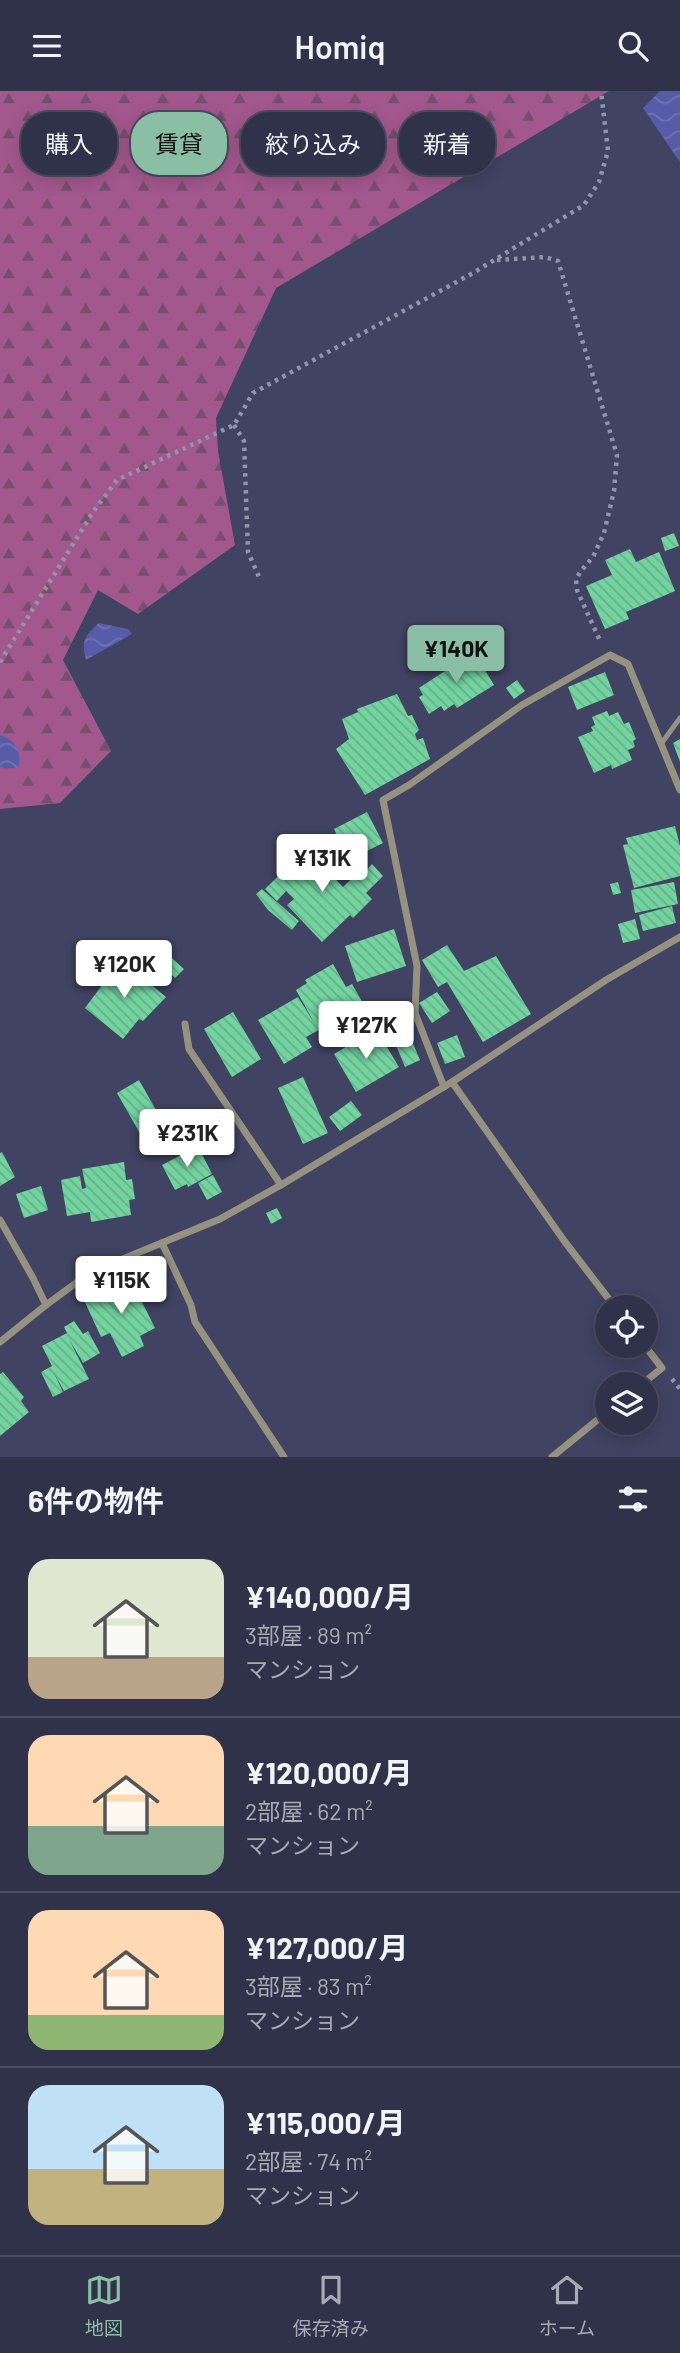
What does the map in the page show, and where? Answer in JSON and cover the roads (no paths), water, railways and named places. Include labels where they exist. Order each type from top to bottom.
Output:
[{"type":"street","points":[[444,1087],[415,1013],[417,966],[383,800],[418,779],[522,705],[610,655],[628,664],[680,789]]},
{"type":"street","points":[[0,1342],[91,1272],[220,1219],[281,1185],[444,1087],[606,980],[680,937]]},
{"type":"street","points":[[185,1024],[190,1049],[281,1185]]},
{"type":"street","points":[[452,1082],[606,1295]]},
{"type":"street","points":[[0,1220],[46,1305]]},
{"type":"street","points":[[162,1243],[191,1305],[195,1322],[284,1457]]},
{"type":"street","points":[[654,1358],[662,1368],[657,1372]]},
{"type":"street","points":[[552,1457],[595,1422]]},
{"type":"lane","points":[[661,744],[680,717]]},
{"type":"water","points":[[660,91],[680,91],[680,162],[643,108]]},
{"type":"water","points":[[99,623],[128,629],[132,634],[86,660],[85,640]]},
{"type":"water","points":[[0,735],[16,747],[19,767],[0,767]]}]
